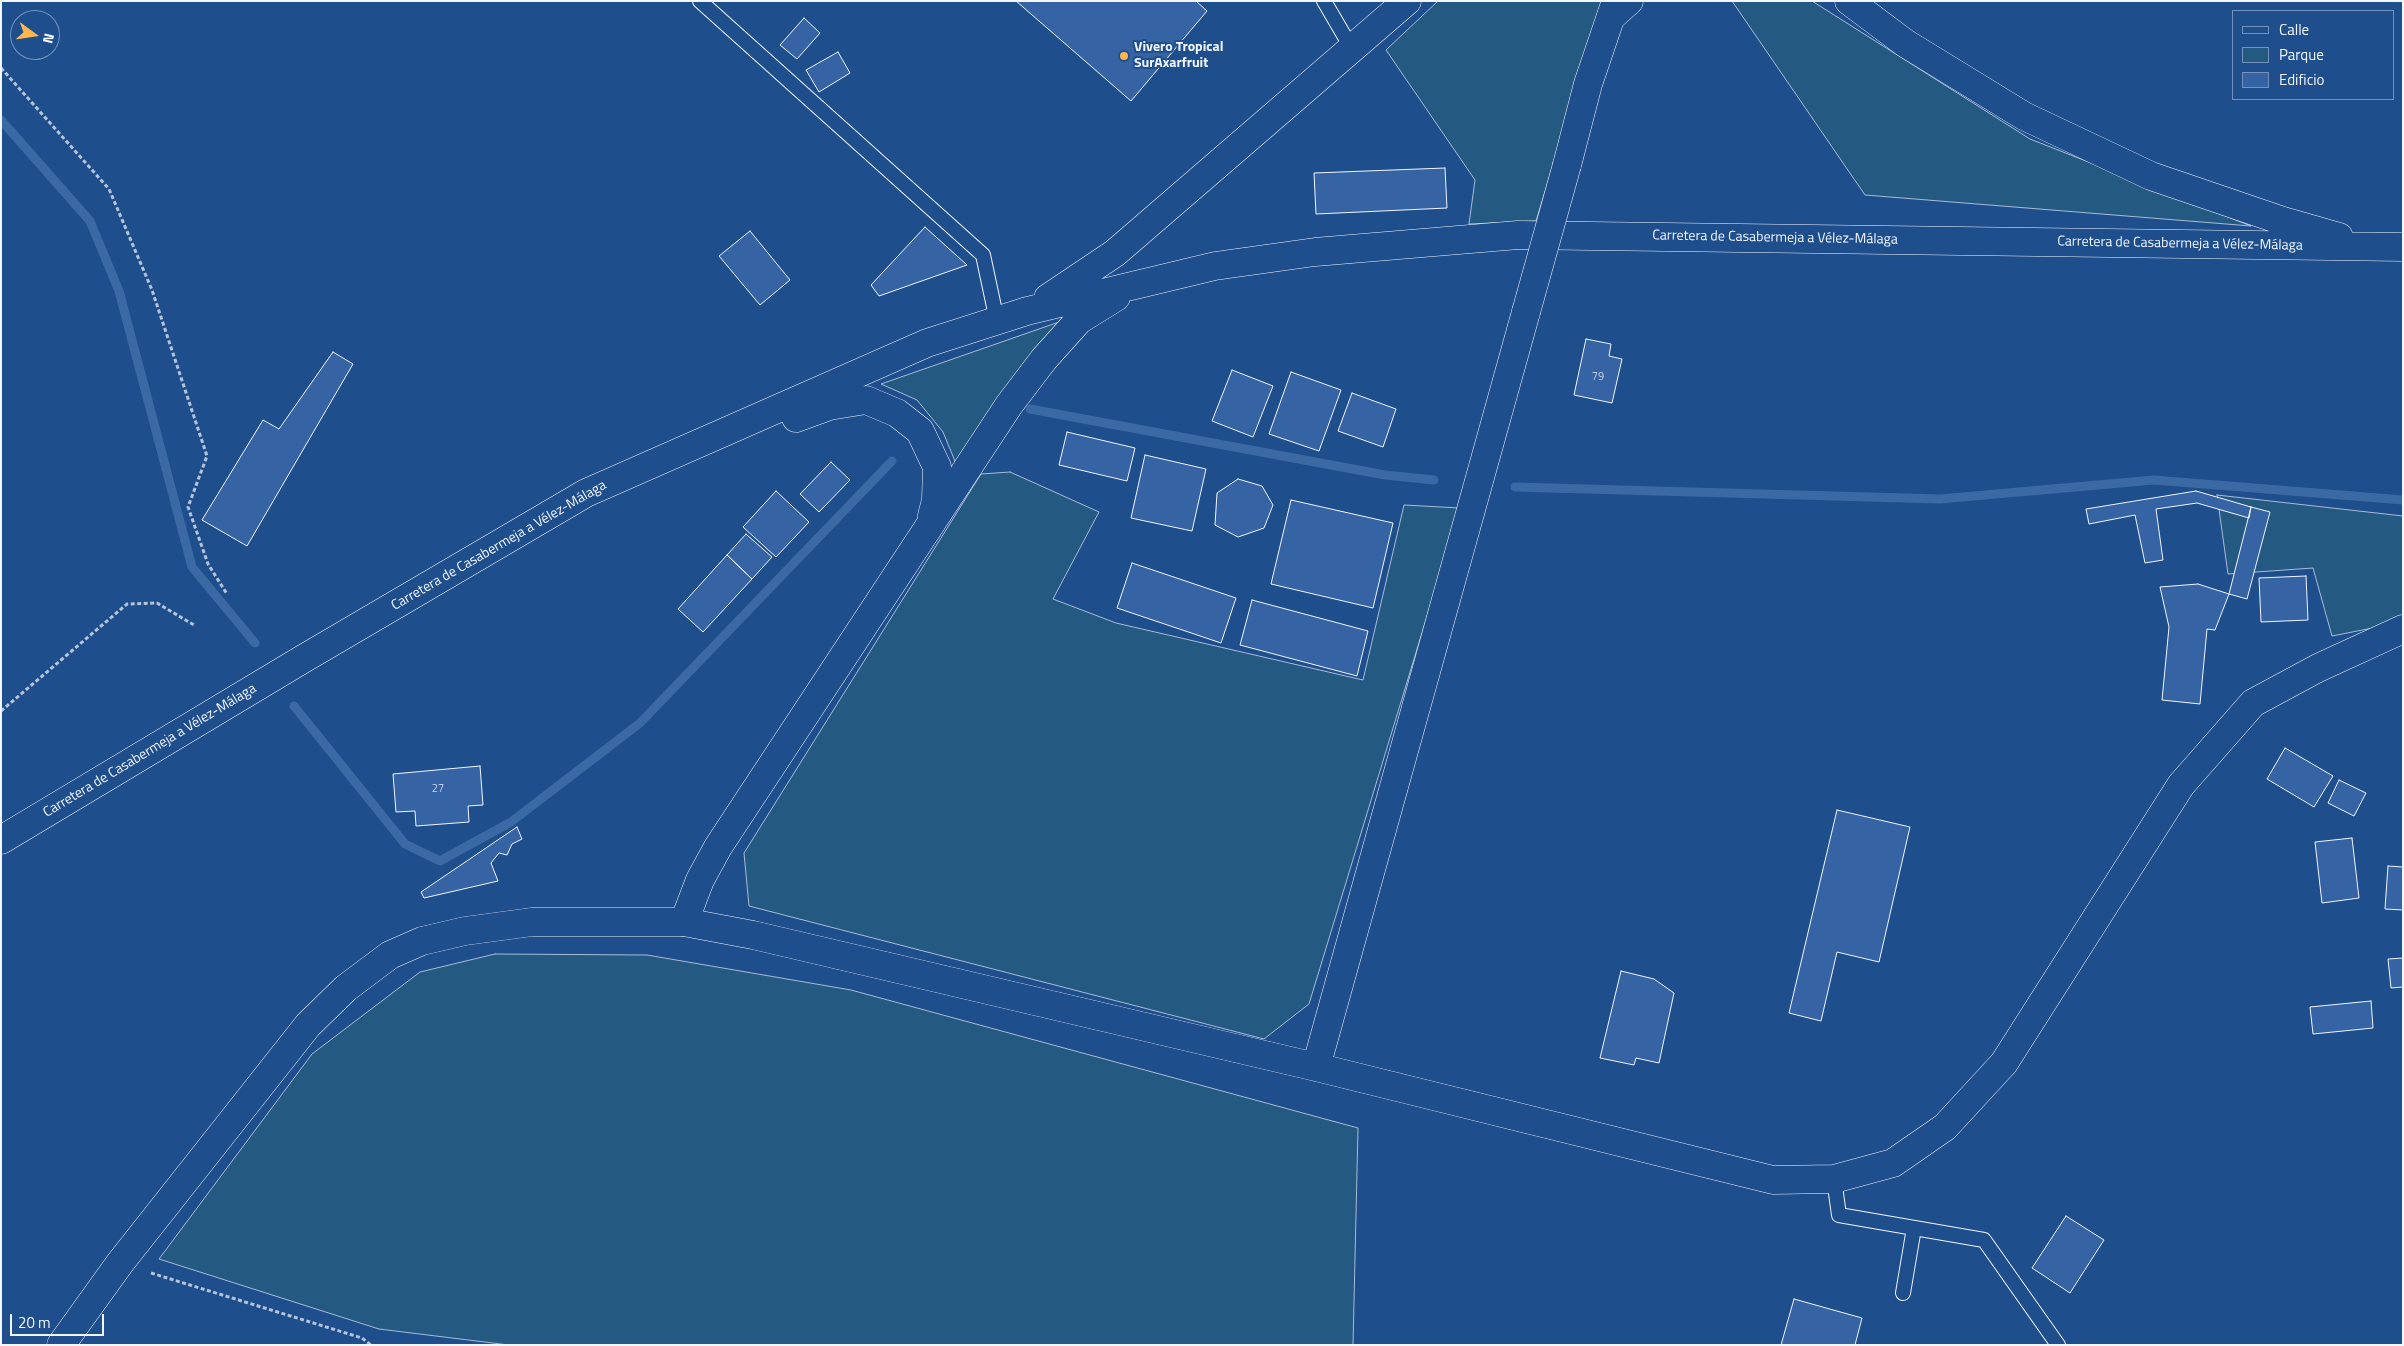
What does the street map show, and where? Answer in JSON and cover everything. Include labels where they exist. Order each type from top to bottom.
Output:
[{"type":"main road","points":[[1026,311],[1078,280],[1115,253],[1407,1]]},
{"type":"main road","points":[[1849,1],[1905,43],[2024,116],[2151,176],[2283,220],[2372,247]]},
{"type":"main road","points":[[1316,1067],[1588,84],[1619,7]]},
{"type":"main road","name":"Carretera de Casabermeja a Vélez-Málaga","points":[[1151,281],[1214,266],[1315,252],[1518,235],[2403,247]]},
{"type":"main road","points":[[1026,311],[1151,281]]},
{"type":"main road","points":[[684,922],[700,880],[718,847],[928,531],[1009,405],[1079,320],[1110,299],[1151,281]]},
{"type":"main road","name":"Carretera de Casabermeja a Vélez-Málaga","points":[[1,840],[586,493],[928,342],[1026,311]]},
{"type":"main road","points":[[677,452],[752,435],[829,406],[866,400],[897,413],[920,431],[937,467],[936,500],[928,531]]},
{"type":"main road","points":[[62,1345],[120,1263],[308,1025],[346,988],[390,956],[422,942],[465,931],[532,922],[684,922],[752,935],[1316,1067],[1773,1180],[1834,1179],[1893,1162],[1945,1127],[2004,1063],[2181,785],[2254,703],[2318,668],[2403,629]]},
{"type":"lane","points":[[700,1],[983,255],[997,321]]},
{"type":"lane","points":[[1324,1],[1352,49]]},
{"type":"lane","points":[[1834,1179],[1839,1214],[1984,1240],[2058,1345]]},
{"type":"lane","points":[[1903,1293],[1914,1228]]},
{"type":"path","points":[[1,68],[109,189],[152,290],[207,456],[188,506],[208,564],[227,594]]},
{"type":"path","points":[[1,711],[127,604],[157,603],[194,625]]},
{"type":"path","points":[[120,1263],[362,1338],[371,1345]]},
{"type":"green space","points":[[1438,1],[1603,1],[1536,221],[1469,224],[1475,180],[1386,50]]},
{"type":"green space","points":[[1732,1],[1812,1],[2030,139],[2251,226],[1865,195]]},
{"type":"green space","points":[[1062,321],[957,466],[943,432],[917,400],[881,384]]},
{"type":"green space","points":[[1010,472],[1099,512],[1053,599],[1116,623],[1363,680],[1404,505],[1460,508],[1309,1004],[1264,1039],[749,906],[744,853],[981,474]]},
{"type":"green space","points":[[2217,495],[2403,516],[2403,622],[2332,636],[2313,568],[2228,574]]},
{"type":"green space","points":[[495,954],[647,955],[851,990],[1358,1128],[1353,1345],[509,1345],[379,1329],[159,1259],[312,1054],[420,972]]},
{"type":"building","name":"Vivero Tropical SurAxarfruit","points":[[1016,1],[1196,1],[1207,11],[1131,101]]},
{"type":"building","points":[[804,18],[820,33],[797,59],[780,45]]},
{"type":"building","points":[[838,52],[850,73],[819,92],[806,70]]},
{"type":"building","points":[[1445,168],[1447,208],[1316,214],[1314,173]]},
{"type":"building","points":[[925,227],[967,265],[879,296],[871,285]]},
{"type":"building","points":[[750,231],[790,280],[760,305],[719,256]]},
{"type":"building","points":[[1586,339],[1611,344],[1609,356],[1622,359],[1612,403],[1574,395]]},
{"type":"building","points":[[333,352],[353,364],[247,546],[202,520],[263,420],[279,429]]},
{"type":"building","points":[[1232,370],[1273,386],[1253,437],[1212,421]]},
{"type":"building","points":[[1291,372],[1341,390],[1319,451],[1269,434]]},
{"type":"building","points":[[1352,393],[1396,409],[1383,447],[1338,431]]},
{"type":"building","points":[[1067,432],[1135,448],[1127,481],[1059,465]]},
{"type":"building","points":[[1145,455],[1206,469],[1192,531],[1131,518]]},
{"type":"building","points":[[831,462],[850,480],[819,512],[800,494]]},
{"type":"building","points":[[1238,479],[1262,486],[1273,505],[1264,528],[1238,537],[1215,525],[1217,493]]},
{"type":"building","points":[[776,491],[809,522],[776,557],[743,527]]},
{"type":"building","points":[[2196,491],[2251,507],[2249,518],[2197,503],[2156,509],[2163,560],[2145,563],[2135,515],[2089,524],[2086,509]]},
{"type":"building","points":[[1291,500],[1393,523],[1373,608],[1271,584]]},
{"type":"building","points":[[2251,507],[2270,512],[2247,599],[2229,594]]},
{"type":"building","points":[[746,534],[772,557],[752,579],[727,555]]},
{"type":"building","points":[[727,555],[752,579],[703,632],[678,609]]},
{"type":"building","points":[[1132,563],[1236,598],[1221,643],[1117,608]]},
{"type":"building","points":[[2306,576],[2308,620],[2261,622],[2259,578]]},
{"type":"building","points":[[2198,584],[2229,594],[2215,630],[2207,629],[2200,704],[2162,700],[2169,627],[2160,587]]},
{"type":"building","points":[[1252,600],[1368,631],[1357,676],[1240,645]]},
{"type":"building","points":[[2285,748],[2333,776],[2314,807],[2267,779]]},
{"type":"building","points":[[480,766],[483,805],[468,806],[469,822],[416,826],[415,811],[396,812],[393,774]]},
{"type":"building","points":[[2339,780],[2366,793],[2354,816],[2328,803]]},
{"type":"building","points":[[1837,810],[1910,827],[1879,962],[1837,952],[1821,1021],[1789,1013]]},
{"type":"building","points":[[517,827],[522,839],[512,844],[507,855],[499,853],[491,863],[498,881],[424,898],[421,892]]},
{"type":"building","points":[[2352,838],[2359,898],[2322,903],[2315,842]]},
{"type":"building","points":[[2388,866],[2403,867],[2403,910],[2385,909]]},
{"type":"building","points":[[2403,958],[2403,987],[2391,988],[2388,959]]},
{"type":"building","points":[[1621,971],[1654,979],[1674,993],[1659,1063],[1636,1058],[1634,1065],[1600,1058]]},
{"type":"building","points":[[2371,1001],[2373,1028],[2313,1034],[2310,1007]]},
{"type":"building","points":[[2066,1216],[2104,1240],[2070,1293],[2032,1268]]},
{"type":"building","points":[[1794,1299],[1862,1318],[1855,1345],[1781,1345]]},
{"type":"waterway","points":[[1,120],[90,221],[119,291],[192,567],[255,643]]},
{"type":"waterway","points":[[1030,409],[1385,475],[1434,480]]},
{"type":"waterway","points":[[294,706],[405,844],[440,861],[511,822],[640,723],[892,461]]},
{"type":"waterway","points":[[1515,487],[1940,499],[2154,480],[2403,500]]},
{"type":"place","name":"Vivero Tropical SurAxarfruit","points":[[1124,56]]}]
